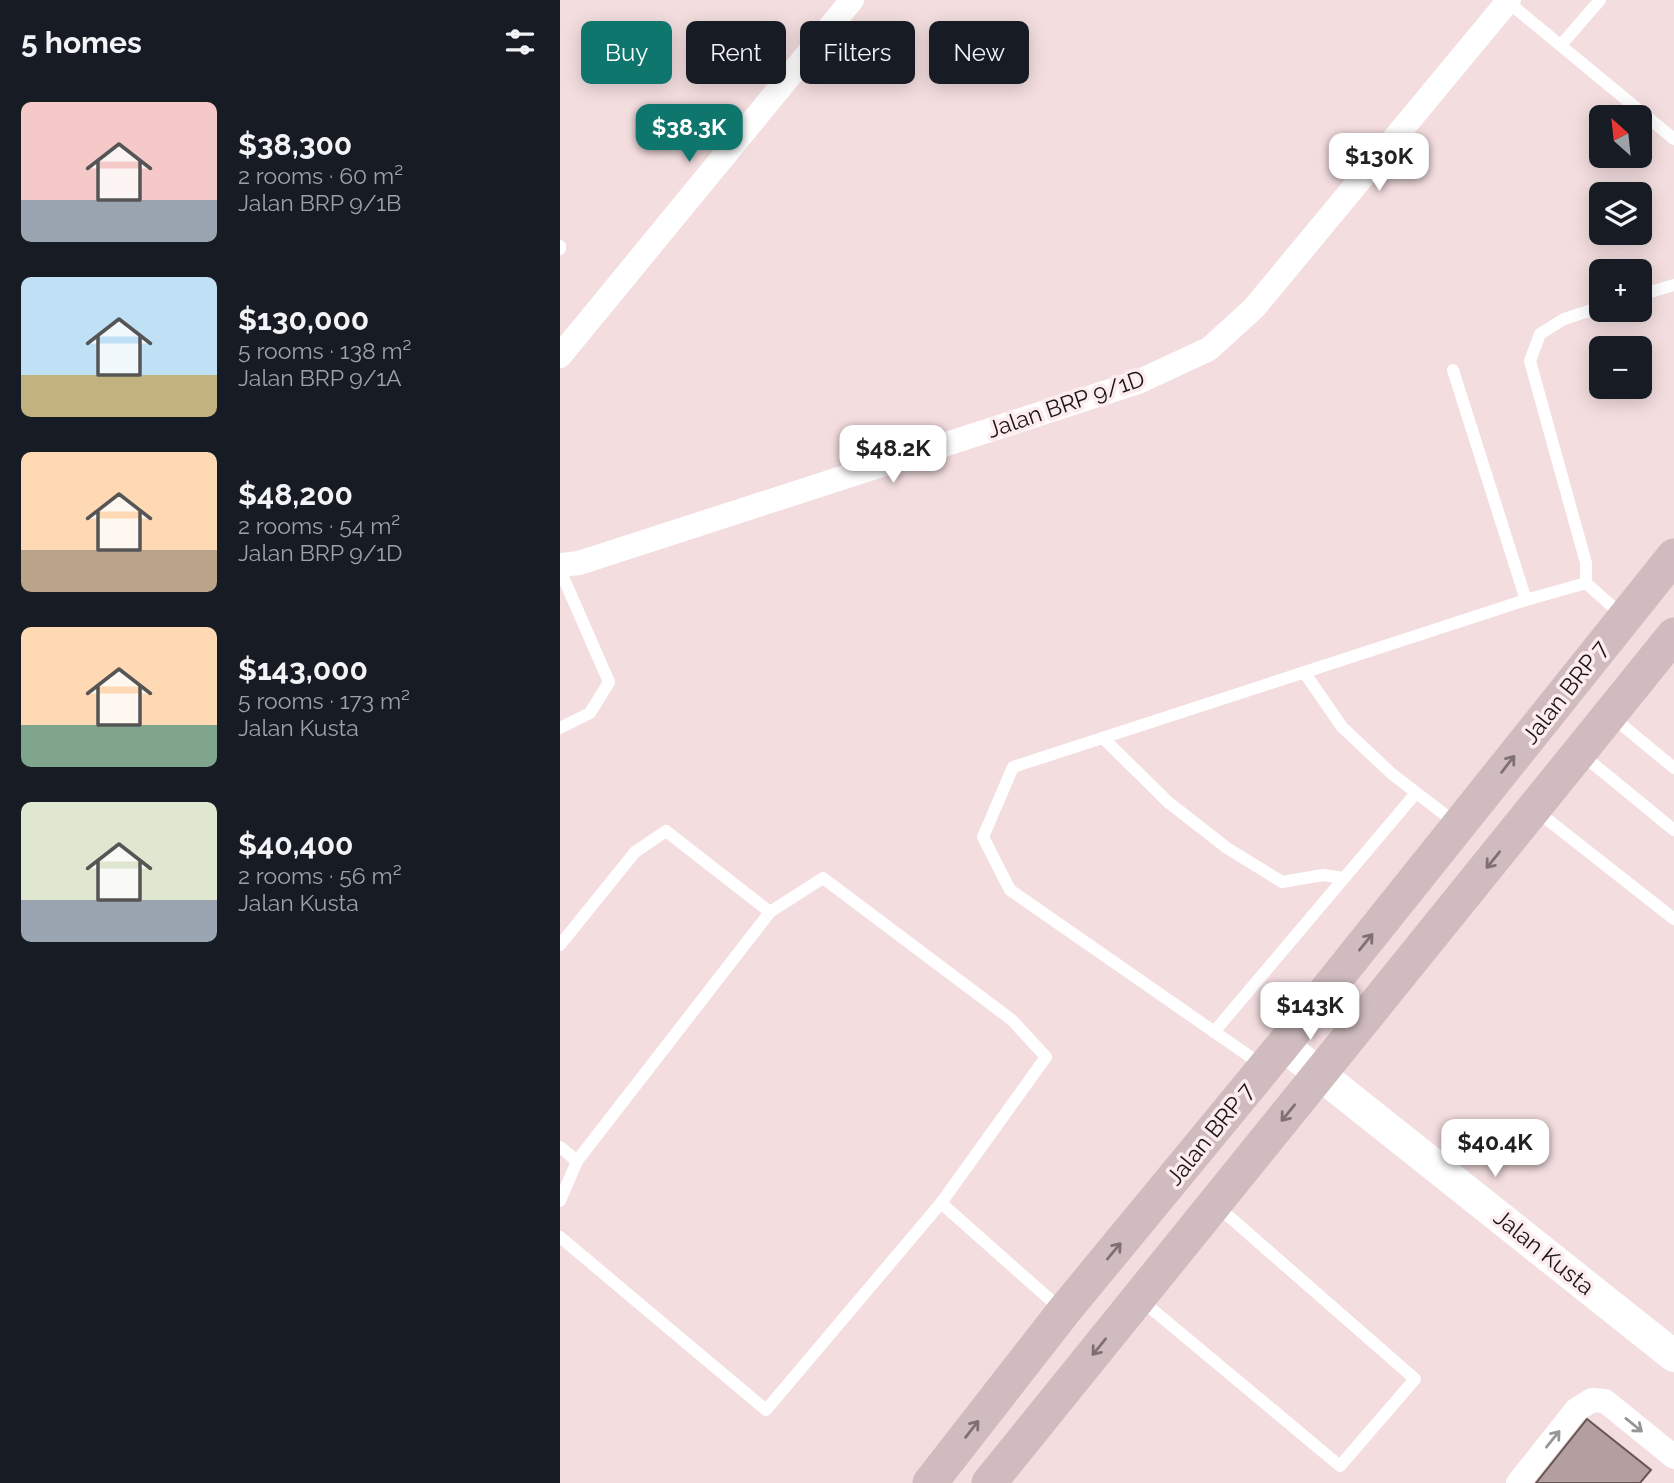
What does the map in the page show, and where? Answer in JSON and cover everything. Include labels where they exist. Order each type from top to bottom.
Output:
[{"type":"main road","name":"Jalan BRP 7","points":[[930,1483],[1064,1311],[1460,826],[1674,556]]},
{"type":"main road","name":"Jalan BRP 7","points":[[989,1483],[1674,635]]},
{"type":"street","points":[[560,356],[852,0]]},
{"type":"street","name":"Jalan BRP 9/1D","points":[[560,567],[1138,382],[1209,349],[1254,308],[1509,1]]},
{"type":"street","name":"Jalan Kusta","points":[[1274,1056],[1320,1073],[1674,1356]]},
{"type":"street","points":[[1518,1483],[1576,1410],[1591,1400],[1605,1401],[1674,1457]]},
{"type":"lane","points":[[1560,46],[1600,0]]},
{"type":"lane","points":[[1509,1],[1674,139]]},
{"type":"lane","points":[[1652,291],[1674,285]]},
{"type":"lane","points":[[1589,311],[1564,319],[1540,334],[1530,361],[1586,563],[1586,583],[1624,617]]},
{"type":"lane","points":[[1453,370],[1526,600]]},
{"type":"lane","points":[[560,567],[609,682],[590,713],[560,728]]},
{"type":"lane","points":[[1274,1056],[1214,1032],[1010,890],[983,837],[1013,767],[1526,600],[1586,583]]},
{"type":"lane","points":[[1304,672],[1342,727],[1392,774],[1460,826]]},
{"type":"lane","points":[[1609,715],[1674,768]]},
{"type":"lane","points":[[1103,738],[1168,802],[1227,848],[1282,882],[1323,875],[1344,878]]},
{"type":"lane","points":[[1579,753],[1674,830]]},
{"type":"lane","points":[[1214,1032],[1416,793]]},
{"type":"lane","points":[[1534,809],[1674,919]]},
{"type":"lane","points":[[560,945],[635,852],[666,831],[770,912]]},
{"type":"lane","points":[[560,1201],[577,1161],[770,912],[823,878],[1012,1020],[1046,1057],[941,1203],[766,1410],[560,1237]]},
{"type":"lane","points":[[560,1147],[577,1161]]},
{"type":"lane","points":[[941,1203],[1064,1311]]},
{"type":"lane","points":[[1138,1298],[1340,1466],[1415,1378],[1214,1204]]},
{"type":"building","points":[[1587,1419],[1651,1470],[1640,1483],[1536,1483]]}]
